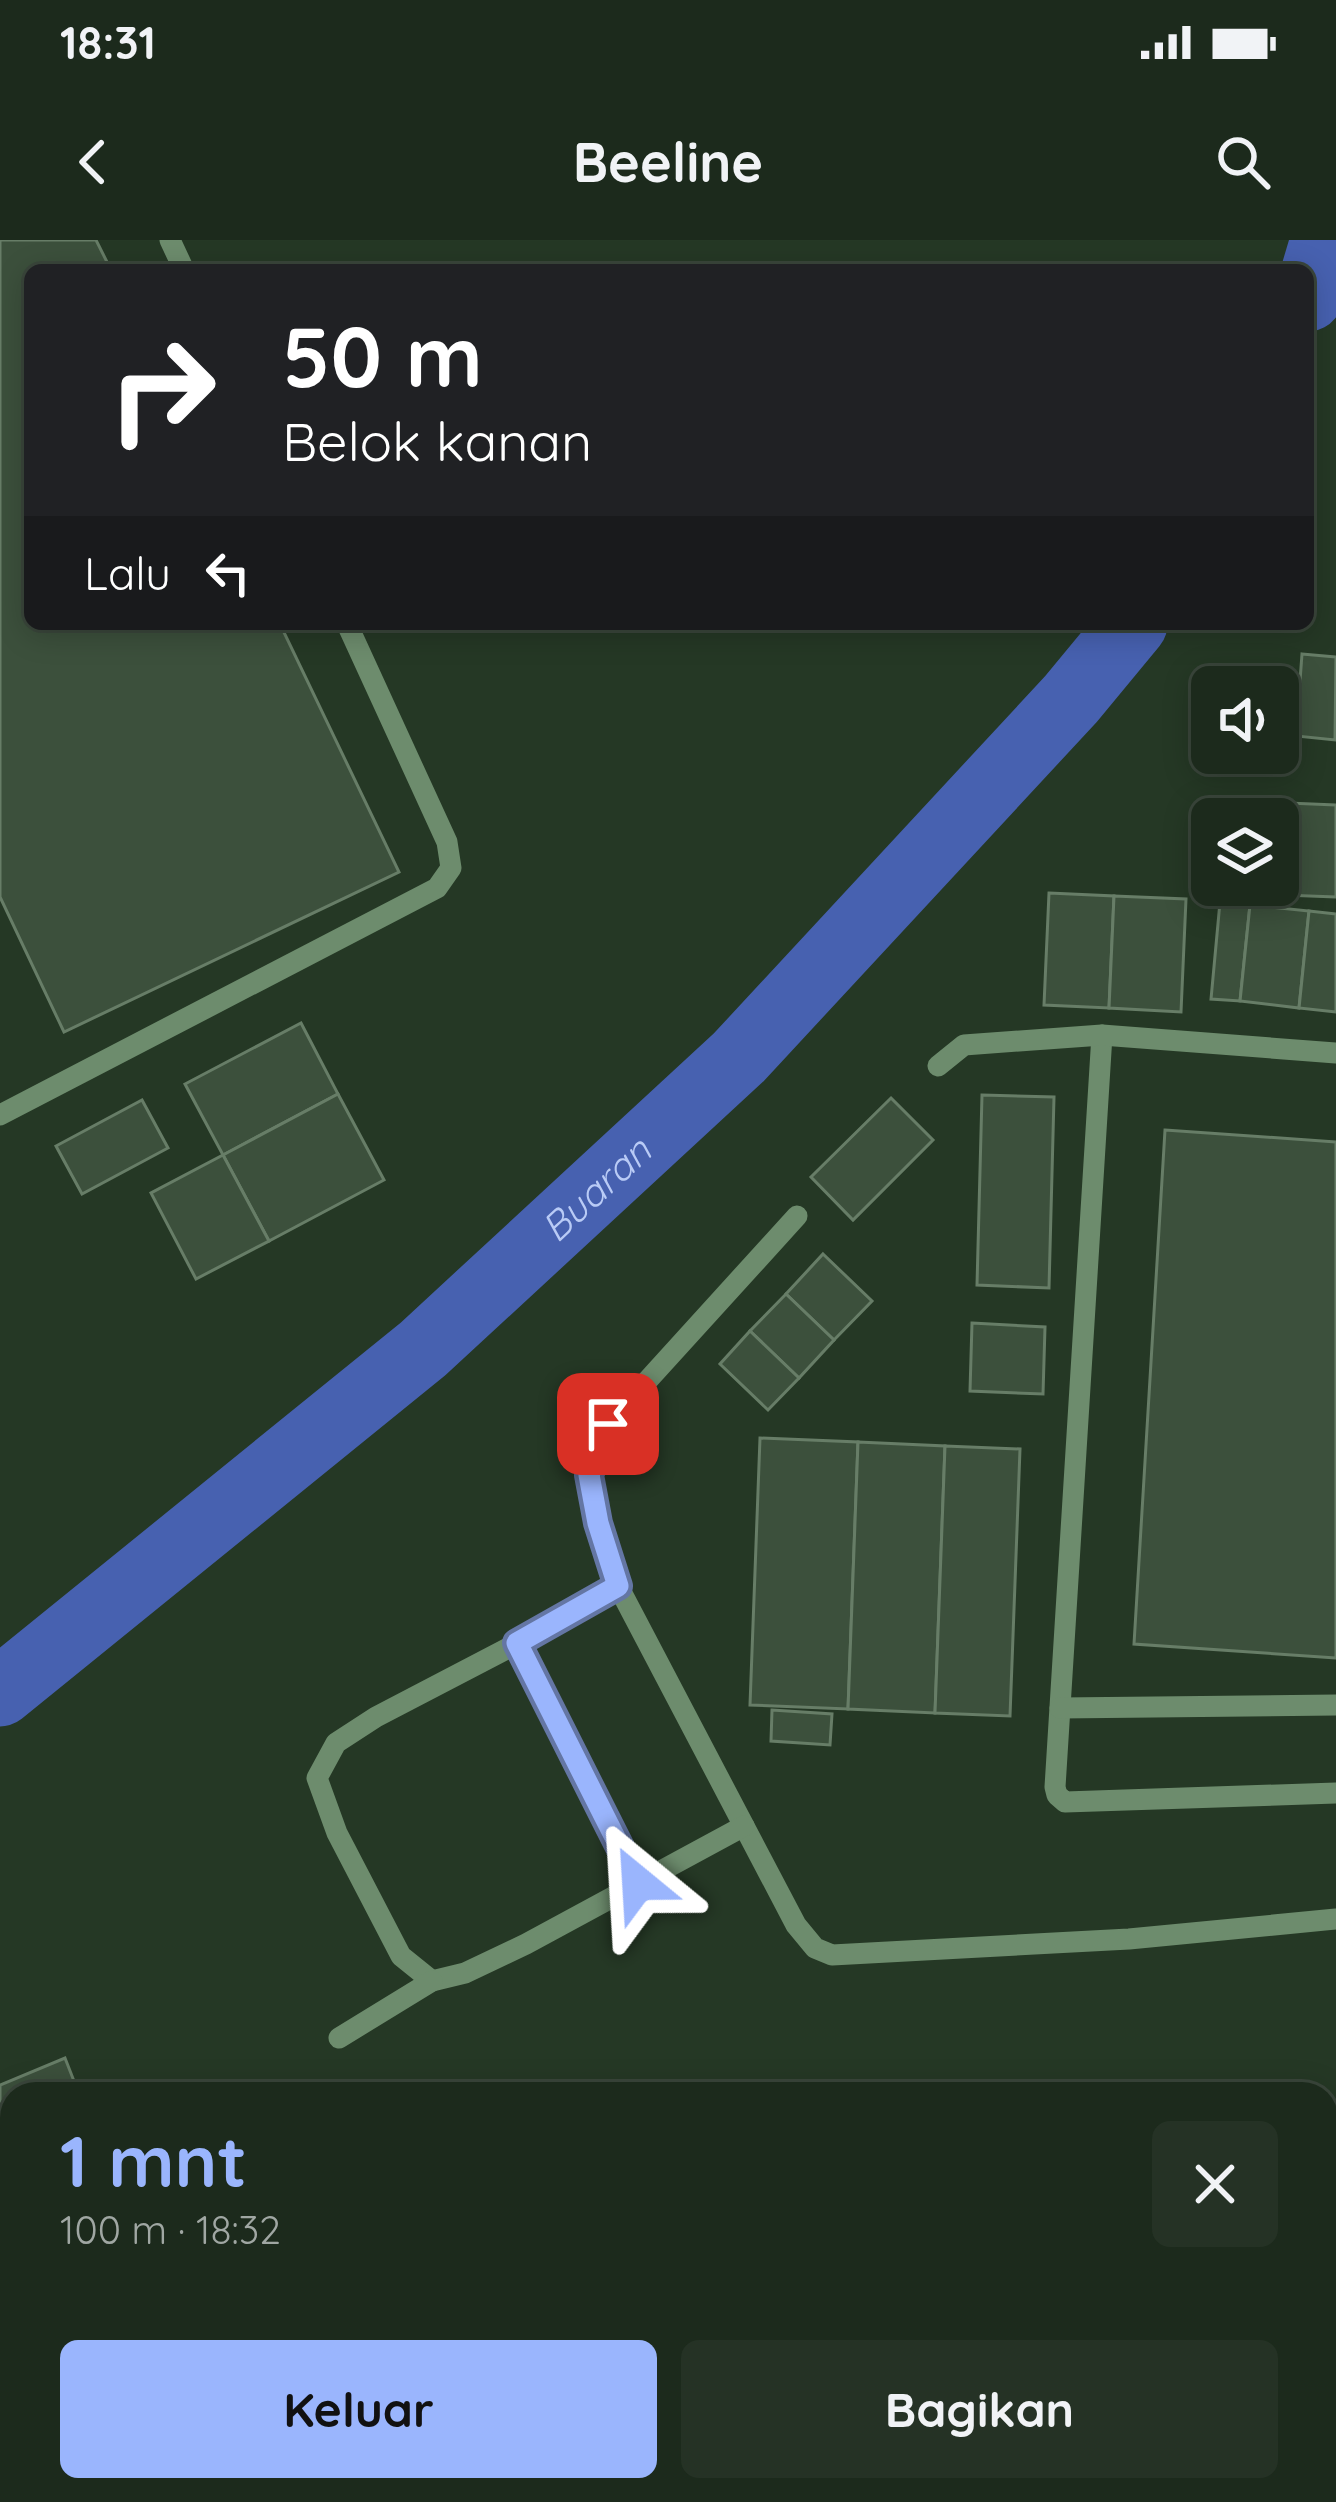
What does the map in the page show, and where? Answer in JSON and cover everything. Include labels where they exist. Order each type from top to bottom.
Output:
[{"type":"lane","points":[[0,1114],[437,888],[451,868],[447,842],[350,630]]},
{"type":"lane","points":[[938,1066],[964,1045],[1102,1035],[1336,1053]]},
{"type":"lane","points":[[1102,1035],[1055,1786],[1065,1802],[1336,1793]]},
{"type":"lane","points":[[796,1216],[608,1424],[589,1475],[618,1586],[796,1925],[814,1948],[832,1954],[1129,1939],[1336,1919]]},
{"type":"lane","points":[[432,1981],[401,1956],[338,1833],[317,1778],[336,1743],[376,1717],[618,1586]]},
{"type":"lane","points":[[517,1643],[638,1883]]},
{"type":"lane","points":[[1060,1708],[1336,1705]]},
{"type":"lane","points":[[339,2038],[432,1981],[465,1973],[526,1944],[744,1826]]},
{"type":"building","points":[[0,240],[96,240],[108,264],[24,264],[24,630],[283,630],[399,872],[64,1032],[0,897]]},
{"type":"building","points":[[1302,654],[1336,657],[1335,740],[1299,736]]},
{"type":"building","points":[[1299,803],[1336,805],[1336,897],[1299,896]]},
{"type":"building","points":[[1049,893],[1114,896],[1109,1008],[1044,1005]]},
{"type":"building","points":[[1114,896],[1186,899],[1181,1012],[1109,1008]]},
{"type":"building","points":[[1220,906],[1250,906],[1240,1001],[1211,999]]},
{"type":"building","points":[[1250,906],[1309,911],[1299,1008],[1240,1001]]},
{"type":"building","points":[[1309,911],[1336,914],[1336,1012],[1299,1008]]},
{"type":"building","points":[[301,1023],[338,1094],[223,1155],[185,1084]]},
{"type":"building","points":[[338,1094],[384,1180],[269,1241],[223,1155]]},
{"type":"building","points":[[982,1095],[1054,1097],[1049,1288],[977,1285]]},
{"type":"building","points":[[891,1098],[933,1140],[853,1220],[811,1177]]},
{"type":"building","points":[[142,1100],[168,1148],[82,1194],[56,1146]]},
{"type":"building","points":[[1165,1130],[1336,1142],[1336,1658],[1134,1644]]},
{"type":"building","points":[[223,1155],[269,1241],[196,1279],[151,1193]]},
{"type":"building","points":[[823,1254],[872,1301],[834,1340],[786,1294]]},
{"type":"building","points":[[786,1294],[834,1340],[799,1378],[750,1331]]},
{"type":"building","points":[[972,1323],[1045,1327],[1043,1394],[970,1391]]},
{"type":"building","points":[[750,1331],[799,1378],[768,1410],[720,1364]]},
{"type":"building","points":[[760,1438],[858,1442],[848,1709],[750,1705]]},
{"type":"building","points":[[858,1442],[945,1446],[935,1713],[848,1709]]},
{"type":"building","points":[[945,1446],[1020,1449],[1010,1716],[935,1713]]},
{"type":"building","points":[[772,1710],[832,1714],[830,1745],[771,1741]]},
{"type":"building","points":[[65,2058],[74,2082],[7,2082]]},
{"type":"waterway","name":"Buaran","points":[[1314,277],[1325,240]]},
{"type":"waterway","name":"Buaran","points":[[0,1692],[423,1349],[739,1057],[1071,699],[1128,630]]},
{"type":"route","points":[[608,1424],[589,1475],[618,1586],[517,1643],[638,1883]]}]
